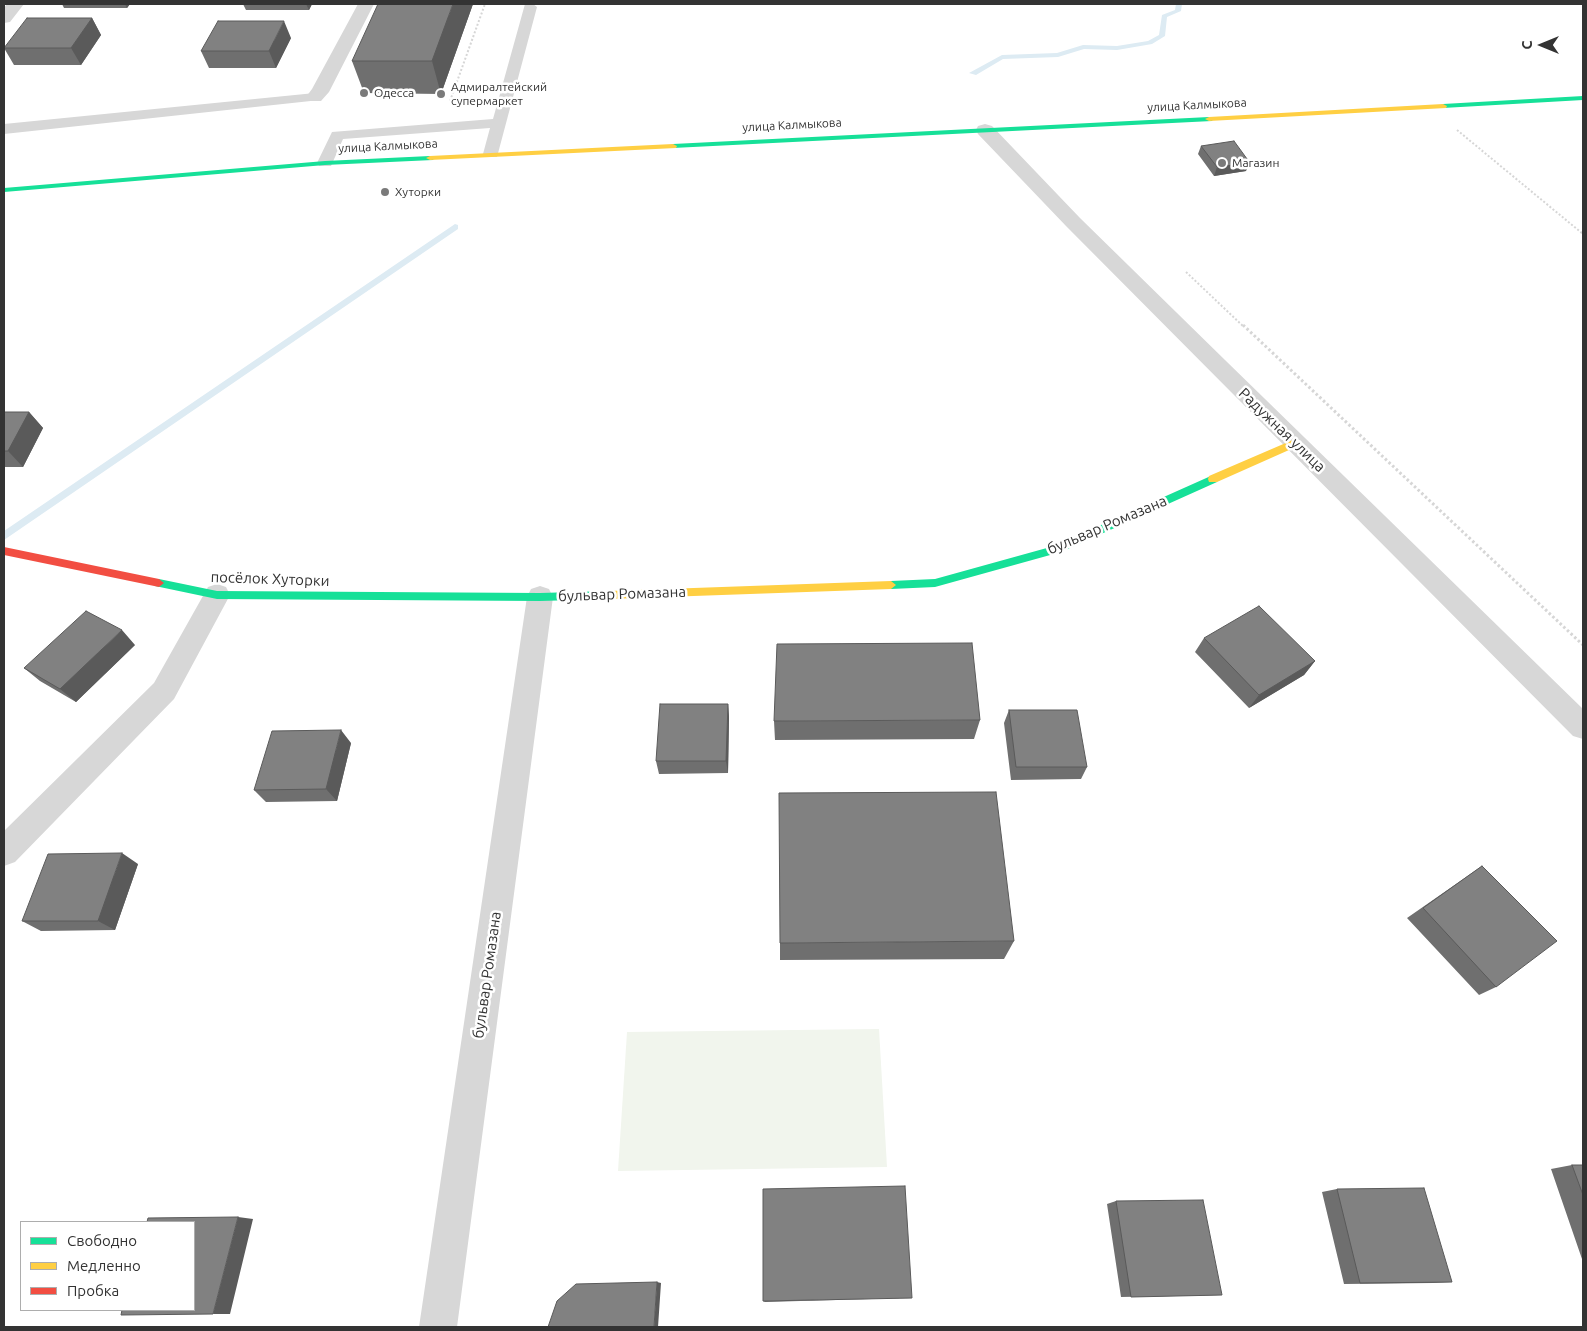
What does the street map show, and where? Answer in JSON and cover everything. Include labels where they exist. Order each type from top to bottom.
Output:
[{"type":"main road","name":"улица Калмыкова","points":[[4,190],[325,163],[1583,98]]},
{"type":"main road","name":"бульвар Ромазана","points":[[540,597],[935,583],[1057,549],[1295,443]]},
{"type":"main road","name":"посёлок Хуторки","points":[[4,550],[217,595],[540,597]]},
{"type":"street","points":[[4,18],[16,4]]},
{"type":"street","points":[[315,96],[320,92],[366,4]]},
{"type":"street","name":"Радужная улица","points":[[985,130],[1087,236],[1583,727]]},
{"type":"street","points":[[4,852],[164,690],[217,595]]},
{"type":"street","name":"бульвар Ромазана","points":[[438,1327],[540,597]]},
{"type":"lane","points":[[491,154],[530,7]]},
{"type":"lane","points":[[4,129],[315,96]]},
{"type":"lane","points":[[325,163],[337,135],[499,123]]},
{"type":"path","points":[[450,101],[485,4]]},
{"type":"path","points":[[1427,106],[1583,234]]},
{"type":"path","points":[[1186,272],[1583,645]]},
{"type":"shaded area","points":[[879,1029],[887,1167],[618,1171],[627,1032]]},
{"type":"building","points":[[378,4],[453,4],[432,61],[352,61]]},
{"type":"building","points":[[27,18],[92,18],[71,48],[4,48]]},
{"type":"building","points":[[218,21],[284,21],[269,51],[201,51]]},
{"type":"building","points":[[1234,141],[1250,163],[1217,167],[1201,146]]},
{"type":"building","points":[[4,412],[29,412],[8,451],[4,451]]},
{"type":"building","points":[[1259,606],[1315,661],[1259,695],[1204,638]]},
{"type":"building","points":[[86,611],[122,630],[60,689],[24,668]]},
{"type":"building","points":[[972,643],[980,720],[774,721],[777,644]]},
{"type":"building","points":[[660,704],[728,704],[726,761],[656,761]]},
{"type":"building","points":[[1009,710],[1077,710],[1087,767],[1016,767]]},
{"type":"building","points":[[341,730],[326,789],[254,790],[272,731]]},
{"type":"building","points":[[996,792],[1014,941],[780,943],[779,793]]},
{"type":"building","points":[[122,853],[98,921],[22,921],[48,854]]},
{"type":"building","points":[[1482,866],[1557,941],[1496,987],[1423,908]]},
{"type":"building","points":[[1572,1165],[1583,1165],[1583,1195]]},
{"type":"building","points":[[905,1186],[912,1298],[763,1301],[763,1189]]},
{"type":"building","points":[[1424,1188],[1452,1282],[1360,1283],[1337,1189]]},
{"type":"building","points":[[1203,1200],[1222,1295],[1131,1297],[1116,1201]]},
{"type":"building","points":[[238,1217],[213,1314],[121,1315],[122,1311],[195,1311],[195,1221],[147,1221],[148,1218]]},
{"type":"building","points":[[657,1282],[654,1327],[548,1327],[557,1301],[576,1284]]},
{"type":"waterway","points":[[973,73],[1002,57],[1058,55],[1083,47],[1117,48],[1150,43],[1162,36],[1164,16],[1178,11],[1179,4]]},
{"type":"waterway","points":[[4,536],[455,227]]},
{"type":"traffic: fast","points":[[1443,106],[1583,98]]},
{"type":"traffic: fast","points":[[673,146],[1209,119]]},
{"type":"traffic: fast","points":[[4,190],[325,163],[430,158]]},
{"type":"traffic: fast","points":[[891,585],[935,583],[1057,549],[1213,479]]},
{"type":"traffic: fast","points":[[159,583],[217,595],[540,597],[609,595]]},
{"type":"traffic: slow","points":[[1209,119],[1443,106]]},
{"type":"traffic: slow","points":[[430,158],[673,146]]},
{"type":"traffic: slow","points":[[1213,479],[1295,443]]},
{"type":"traffic: slow","points":[[609,595],[891,585]]},
{"type":"traffic: jam","points":[[4,551],[159,583]]},
{"type":"place","name":"Одесса","points":[[364,93]]},
{"type":"place","name":"Адмиралтейский супермаркет","points":[[441,94]]},
{"type":"place","name":"Магазин","points":[[1222,163]]},
{"type":"place","name":"Хуторки","points":[[385,192]]}]
